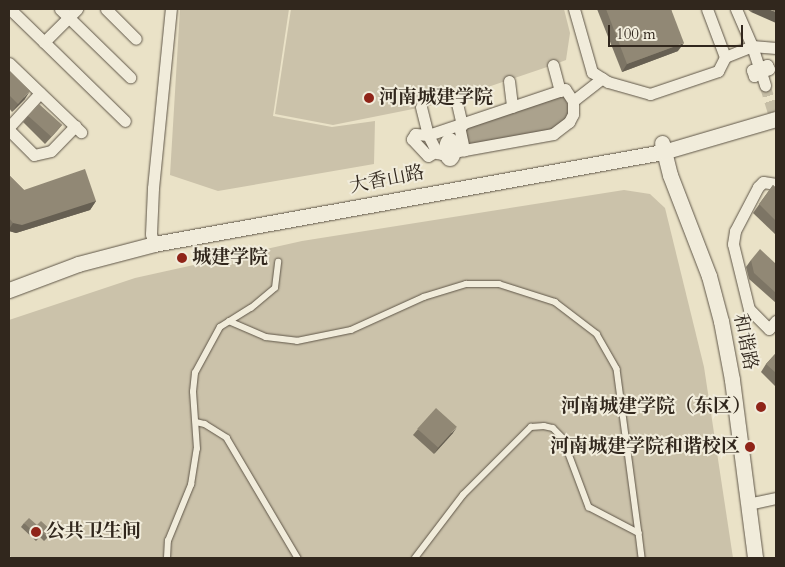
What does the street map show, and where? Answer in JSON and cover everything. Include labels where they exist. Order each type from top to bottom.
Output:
[{"type":"main road","name":"大香山路","points":[[662,146],[776,109]]},
{"type":"main road","name":"大香山路","points":[[9,280],[87,251],[662,146],[776,120]]},
{"type":"main road","name":"和谐路","points":[[662,146],[709,276],[721,322],[732,380],[755,558]]},
{"type":"main road","name":"大香山路","points":[[9,290],[152,239]]},
{"type":"street","points":[[10,9],[125,121]]},
{"type":"street","points":[[60,9],[73,13],[130,77]]},
{"type":"street","points":[[106,9],[136,39]]},
{"type":"street","points":[[152,239],[171,9]]},
{"type":"street","points":[[574,9],[592,72],[602,78],[650,94],[718,71],[725,57],[752,46],[776,48]]},
{"type":"street","points":[[707,9],[725,57]]},
{"type":"street","points":[[736,9],[752,46],[765,85]]},
{"type":"street","points":[[44,42],[73,13]]},
{"type":"street","points":[[9,63],[78,129],[51,151],[34,155],[9,128],[40,93]]},
{"type":"street","points":[[554,65],[562,90]]},
{"type":"street","points":[[577,98],[602,78]]},
{"type":"street","points":[[508,81],[512,107]]},
{"type":"street","points":[[432,144],[553,134],[569,122],[573,114],[577,98],[575,88],[562,90],[461,126]]},
{"type":"street","points":[[421,107],[432,144],[442,154],[452,142],[461,126],[456,99]]},
{"type":"street","points":[[774,329],[749,309],[732,244],[735,231],[758,186],[764,182],[776,184]]},
{"type":"street","points":[[748,504],[776,498]]},
{"type":"lane","points":[[167,558],[168,541],[191,485],[197,448],[193,392],[195,373],[213,334],[274,288],[278,262]]},
{"type":"lane","points":[[229,321],[266,337],[297,341],[351,330],[424,297],[466,284],[499,284],[555,302],[598,334],[617,369],[642,558]]},
{"type":"lane","points":[[196,422],[206,424],[227,438],[298,558]]},
{"type":"lane","points":[[415,558],[463,495],[531,427],[553,428],[563,438],[589,507],[639,533]]},
{"type":"shaded area","points":[[180,9],[289,9],[273,116],[332,127],[375,121],[374,164],[218,191],[170,175]]},
{"type":"shaded area","points":[[291,9],[564,9],[570,33],[566,60],[438,104],[333,125],[275,114]]},
{"type":"shaded area","points":[[563,93],[570,110],[569,117],[557,129],[467,147],[462,129]]},
{"type":"shaded area","points":[[624,190],[650,194],[665,208],[704,367],[733,558],[12,558],[9,555],[9,320],[135,278],[302,241]]},
{"type":"building","points":[[606,9],[671,9],[684,43],[627,64]]},
{"type":"building","points":[[9,70],[30,91],[18,104],[9,95]]},
{"type":"building","points":[[39,104],[62,125],[51,137],[28,116]]},
{"type":"building","points":[[85,169],[96,201],[22,225],[13,223],[9,218],[9,175],[24,190]]},
{"type":"building","points":[[773,185],[776,188],[776,221],[759,204]]},
{"type":"building","points":[[760,249],[776,264],[776,293],[754,273],[751,260]]},
{"type":"building","points":[[776,353],[776,373],[766,364]]},
{"type":"building","points":[[436,408],[457,427],[438,448],[417,429]]},
{"type":"building","points":[[29,518],[37,525],[41,521],[52,531],[47,537],[43,533],[39,537],[24,523]]},
{"type":"tunnel","points":[[765,85],[776,121]]},
{"type":"place","name":"河南城建学院","points":[[369,98]]},
{"type":"place","name":"城建学院","points":[[182,258]]},
{"type":"place","name":"河南城建学院（东区）","points":[[761,407]]},
{"type":"place","name":"河南城建学院和谐校区","points":[[750,447]]},
{"type":"place","name":"公共卫生间","points":[[36,532]]}]
